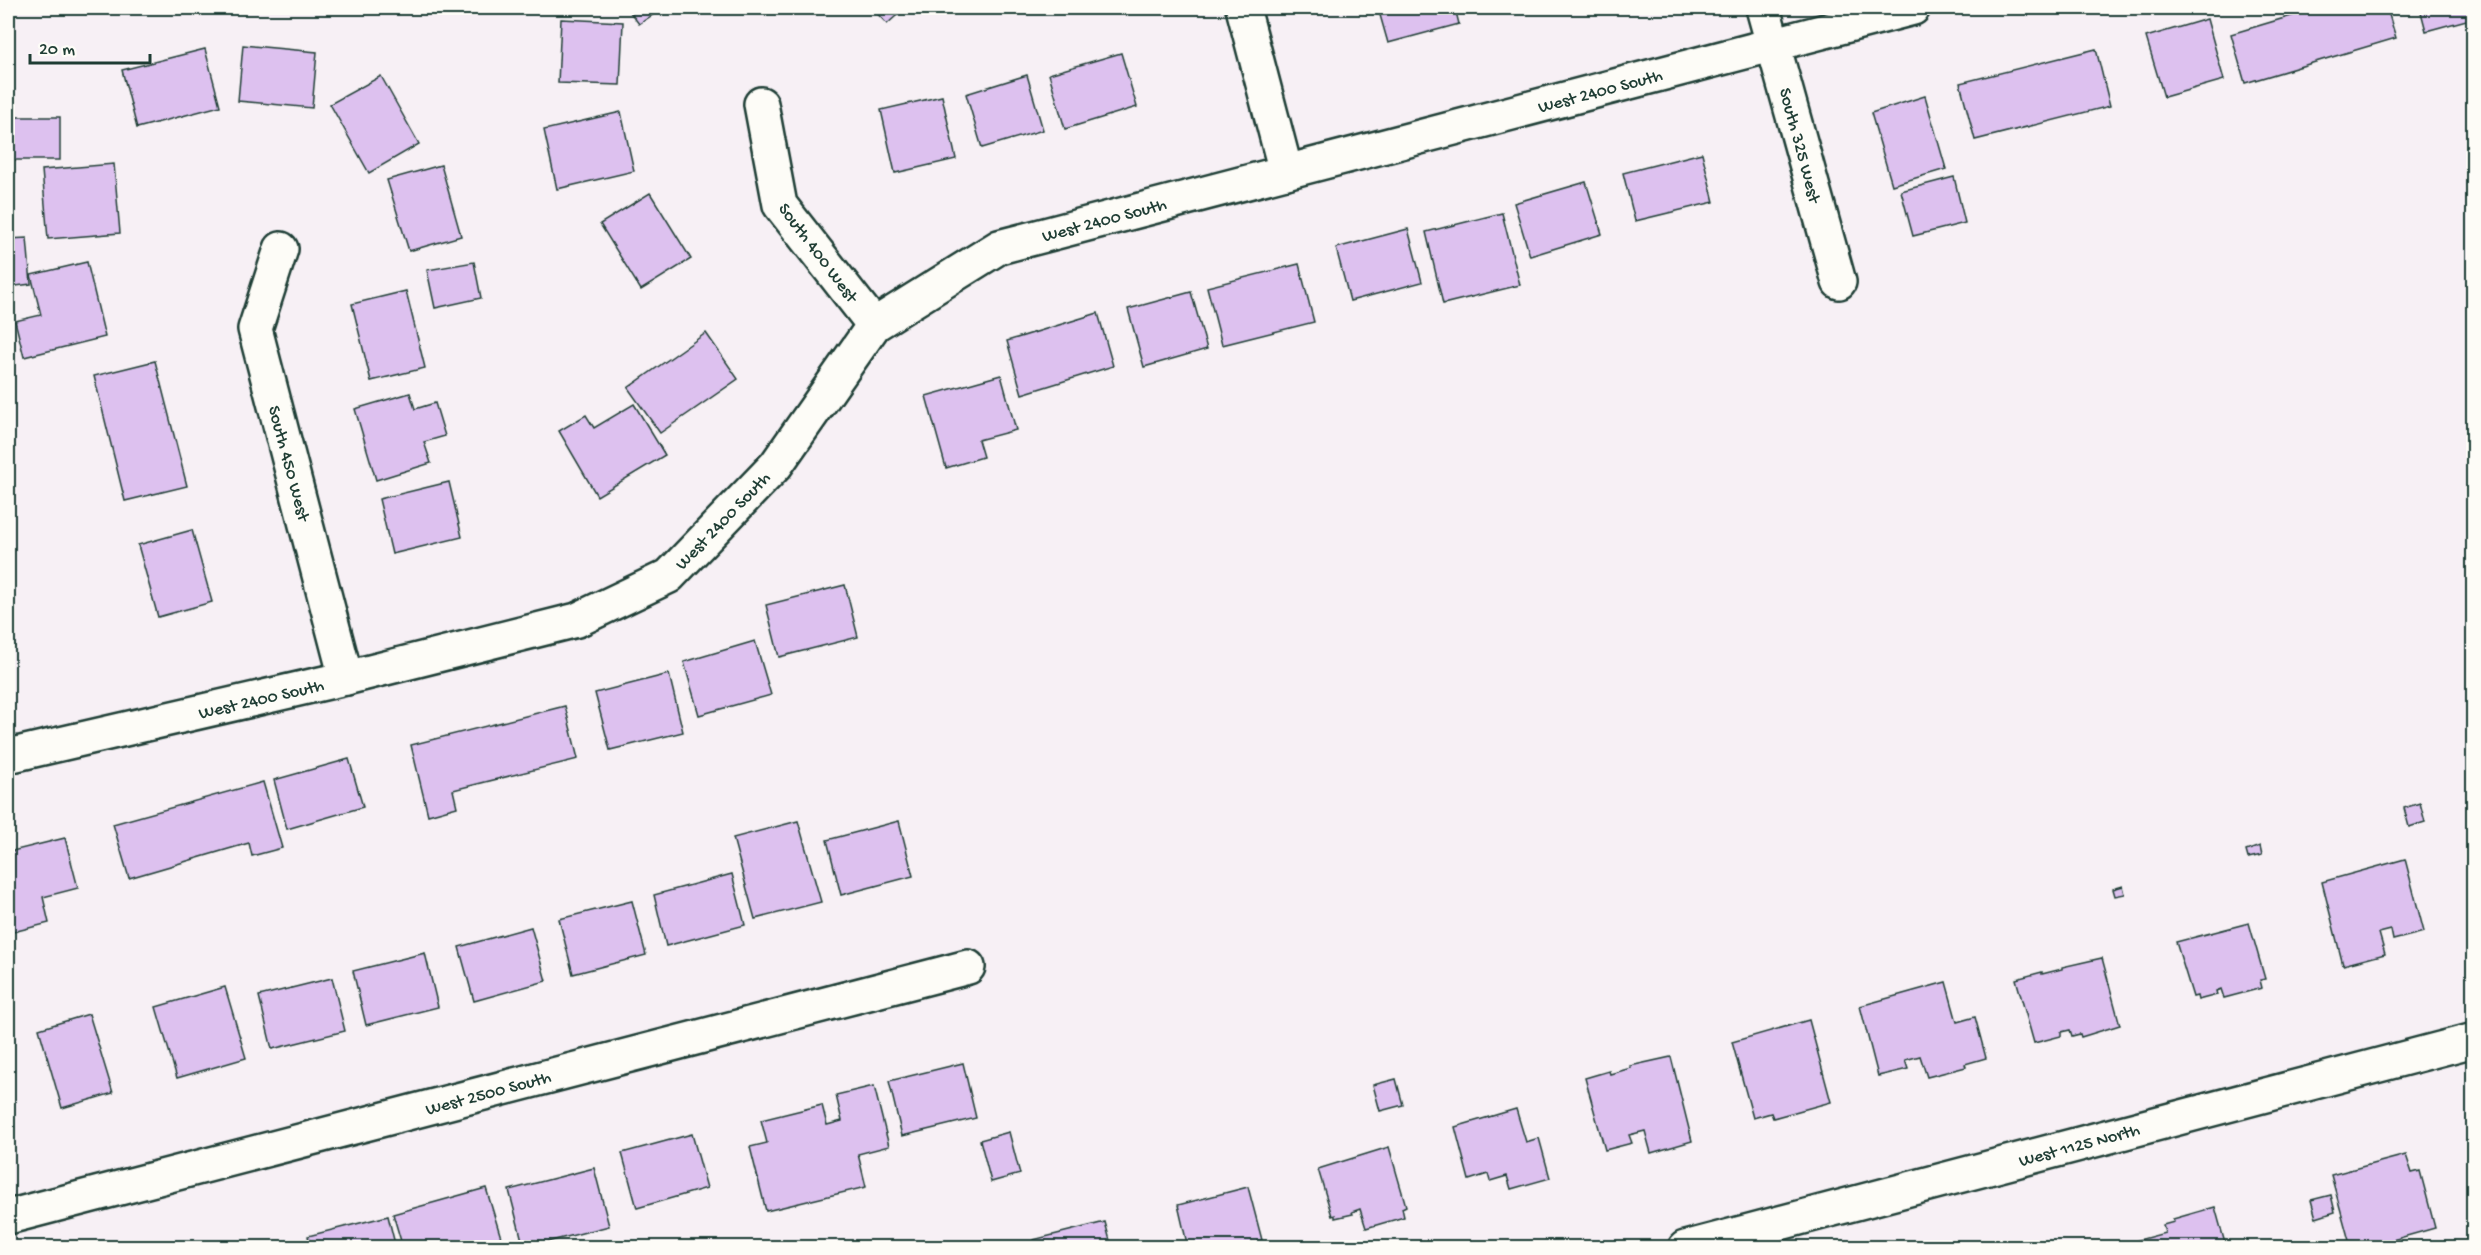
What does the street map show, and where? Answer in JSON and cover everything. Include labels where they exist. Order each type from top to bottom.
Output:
[{"type":"street","points":[[1243,8],[1286,172]]},
{"type":"street","name":"South 325 West","points":[[1763,8],[1839,282]]},
{"type":"street","name":"West 2400 South","points":[[8,756],[346,678],[577,620],[669,576],[776,465],[874,326],[999,247],[1913,8]]},
{"type":"street","name":"South 400 West","points":[[761,104],[780,205],[874,326]]},
{"type":"street","name":"South 450 West","points":[[281,249],[255,329],[346,678]]},
{"type":"street","name":"West 2500 South","points":[[8,1217],[968,967]]},
{"type":"street","name":"West 1125 North","points":[[1685,1248],[2474,1040]]},
{"type":"building","points":[[627,8],[663,8],[639,24]]},
{"type":"building","points":[[872,8],[905,8],[887,24]]},
{"type":"building","points":[[1378,8],[1455,8],[1459,24],[1388,43]]},
{"type":"building","points":[[1468,8],[1495,8],[1470,15]]},
{"type":"building","points":[[2296,8],[2387,8],[2396,38],[2245,83],[2231,34],[2298,14]]},
{"type":"building","points":[[2420,8],[2474,8],[2474,18],[2426,31]]},
{"type":"building","points":[[561,19],[623,22],[620,85],[558,83]]},
{"type":"building","points":[[2207,19],[2224,80],[2164,97],[2146,37]]},
{"type":"building","points":[[243,45],[317,52],[312,108],[238,101]]},
{"type":"building","points":[[205,49],[220,106],[137,128],[122,70]]},
{"type":"building","points":[[2096,49],[2110,106],[1975,140],[1960,83]]},
{"type":"building","points":[[1121,53],[1137,107],[1065,129],[1049,74]]},
{"type":"building","points":[[1027,75],[1043,130],[982,148],[966,94]]},
{"type":"building","points":[[381,76],[419,144],[369,173],[330,104]]},
{"type":"building","points":[[942,96],[956,159],[895,173],[881,110]]},
{"type":"building","points":[[1925,96],[1946,169],[1892,185],[1871,113]]},
{"type":"building","points":[[621,112],[634,171],[557,189],[544,130]]},
{"type":"building","points":[[8,117],[60,117],[60,160],[8,160]]},
{"type":"building","points":[[1702,153],[1714,202],[1635,221],[1623,173]]},
{"type":"building","points":[[114,164],[120,233],[48,239],[42,170]]},
{"type":"building","points":[[441,165],[461,236],[409,251],[387,180]]},
{"type":"building","points":[[1954,177],[1965,223],[1913,236],[1901,191]]},
{"type":"building","points":[[1586,182],[1602,234],[1530,256],[1514,203]]},
{"type":"building","points":[[650,193],[691,259],[641,290],[600,224]]},
{"type":"building","points":[[1502,213],[1520,285],[1443,304],[1426,232]]},
{"type":"building","points":[[1408,229],[1422,282],[1350,301],[1336,248]]},
{"type":"building","points":[[27,238],[31,284],[8,287],[8,239]]},
{"type":"building","points":[[87,262],[105,337],[24,357],[15,321],[41,315],[31,275]]},
{"type":"building","points":[[474,262],[481,298],[435,308],[427,270]]},
{"type":"building","points":[[1299,264],[1314,322],[1222,345],[1207,287]]},
{"type":"building","points":[[406,291],[425,368],[371,381],[352,304]]},
{"type":"building","points":[[1191,292],[1207,349],[1144,367],[1128,309]]},
{"type":"building","points":[[1098,313],[1113,366],[1022,394],[1007,341]]},
{"type":"building","points":[[706,333],[738,379],[660,433],[628,388]]},
{"type":"building","points":[[155,361],[187,486],[125,501],[94,376]]},
{"type":"building","points":[[1001,375],[1016,430],[978,440],[983,457],[946,468],[926,396]]},
{"type":"building","points":[[410,393],[415,409],[435,403],[445,436],[424,442],[431,463],[376,480],[355,409]]},
{"type":"building","points":[[634,404],[665,455],[597,496],[559,431],[586,415],[594,428]]},
{"type":"building","points":[[449,482],[462,537],[392,554],[379,499]]},
{"type":"building","points":[[192,530],[212,602],[158,617],[138,545]]},
{"type":"building","points":[[845,585],[858,637],[779,657],[766,605]]},
{"type":"building","points":[[755,641],[771,695],[699,715],[684,662]]},
{"type":"building","points":[[669,674],[683,732],[610,750],[595,693]]},
{"type":"building","points":[[565,706],[578,759],[453,790],[457,807],[428,815],[411,745]]},
{"type":"building","points":[[349,759],[363,807],[287,829],[274,780]]},
{"type":"building","points":[[263,782],[282,848],[252,856],[249,843],[129,878],[113,824]]},
{"type":"building","points":[[2420,803],[2425,822],[2409,827],[2404,808]]},
{"type":"building","points":[[798,821],[821,902],[755,919],[733,838]]},
{"type":"building","points":[[899,821],[913,876],[841,895],[827,840]]},
{"type":"building","points":[[65,838],[78,888],[43,897],[49,923],[9,933],[8,852]]},
{"type":"building","points":[[2260,846],[2262,855],[2248,858],[2246,851]]},
{"type":"building","points":[[2405,859],[2424,932],[2393,940],[2391,930],[2379,933],[2385,954],[2343,965],[2322,882]]},
{"type":"building","points":[[732,874],[745,925],[666,946],[654,895]]},
{"type":"building","points":[[2123,886],[2125,894],[2115,896],[2113,889]]},
{"type":"building","points":[[632,901],[646,955],[573,974],[559,919]]},
{"type":"building","points":[[2249,923],[2265,979],[2260,980],[2262,988],[2224,998],[2221,989],[2216,991],[2217,995],[2198,1000],[2197,996],[2193,997],[2176,942]]},
{"type":"building","points":[[531,927],[546,981],[474,1001],[459,947]]},
{"type":"building","points":[[425,953],[438,1007],[366,1025],[353,971]]},
{"type":"building","points":[[2102,958],[2120,1025],[2081,1037],[2080,1034],[2072,1036],[2070,1030],[2061,1032],[2061,1036],[2034,1043],[2016,979]]},
{"type":"building","points":[[332,978],[345,1031],[272,1049],[259,996]]},
{"type":"building","points":[[1946,982],[1957,1022],[1975,1017],[1986,1058],[1965,1064],[1966,1067],[1927,1077],[1920,1056],[1905,1060],[1908,1069],[1878,1076],[1860,1006]]},
{"type":"building","points":[[225,987],[246,1058],[177,1078],[156,1007]]},
{"type":"building","points":[[89,1014],[113,1093],[62,1108],[39,1029]]},
{"type":"building","points":[[1809,1020],[1831,1102],[1773,1118],[1771,1113],[1753,1118],[1732,1042]]},
{"type":"building","points":[[1671,1057],[1692,1141],[1651,1153],[1645,1131],[1629,1135],[1632,1143],[1605,1150],[1585,1078],[1609,1071],[1610,1074],[1631,1068],[1630,1066]]},
{"type":"building","points":[[963,1063],[976,1118],[902,1136],[889,1081]]},
{"type":"building","points":[[1396,1079],[1403,1105],[1380,1111],[1373,1085]]},
{"type":"building","points":[[874,1086],[889,1146],[858,1154],[866,1187],[766,1211],[750,1147],[767,1143],[761,1120],[822,1105],[827,1125],[842,1121],[836,1095]]},
{"type":"building","points":[[1516,1109],[1526,1142],[1539,1138],[1550,1178],[1511,1189],[1507,1176],[1490,1181],[1488,1174],[1469,1180],[1455,1127]]},
{"type":"building","points":[[1009,1132],[1020,1174],[991,1182],[980,1140]]},
{"type":"building","points":[[692,1134],[707,1188],[637,1208],[622,1153]]},
{"type":"building","points":[[1389,1147],[1406,1206],[1402,1208],[1404,1217],[1366,1228],[1360,1209],[1352,1212],[1353,1214],[1335,1218],[1335,1215],[1332,1216],[1318,1169]]},
{"type":"building","points":[[2406,1155],[2412,1173],[2420,1171],[2435,1228],[2364,1248],[2351,1248],[2331,1175]]},
{"type":"building","points":[[594,1168],[609,1226],[524,1248],[509,1190]]},
{"type":"building","points":[[1248,1187],[1262,1240],[1258,1241],[1260,1248],[1188,1248],[1178,1205]]},
{"type":"building","points":[[486,1188],[502,1241],[478,1248],[403,1248],[393,1214]]},
{"type":"building","points":[[2331,1195],[2335,1212],[2316,1218],[2311,1200]]},
{"type":"building","points":[[2215,1207],[2226,1247],[2137,1248],[2135,1241],[2165,1233],[2163,1225],[2174,1222],[2173,1219]]},
{"type":"building","points":[[388,1216],[396,1248],[311,1248],[308,1236]]},
{"type":"building","points":[[1105,1222],[1112,1248],[1035,1248],[1033,1240]]},
{"type":"building","points":[[290,1240],[292,1248],[264,1248]]},
{"type":"building","points":[[959,1242],[961,1248],[940,1248]]}]
